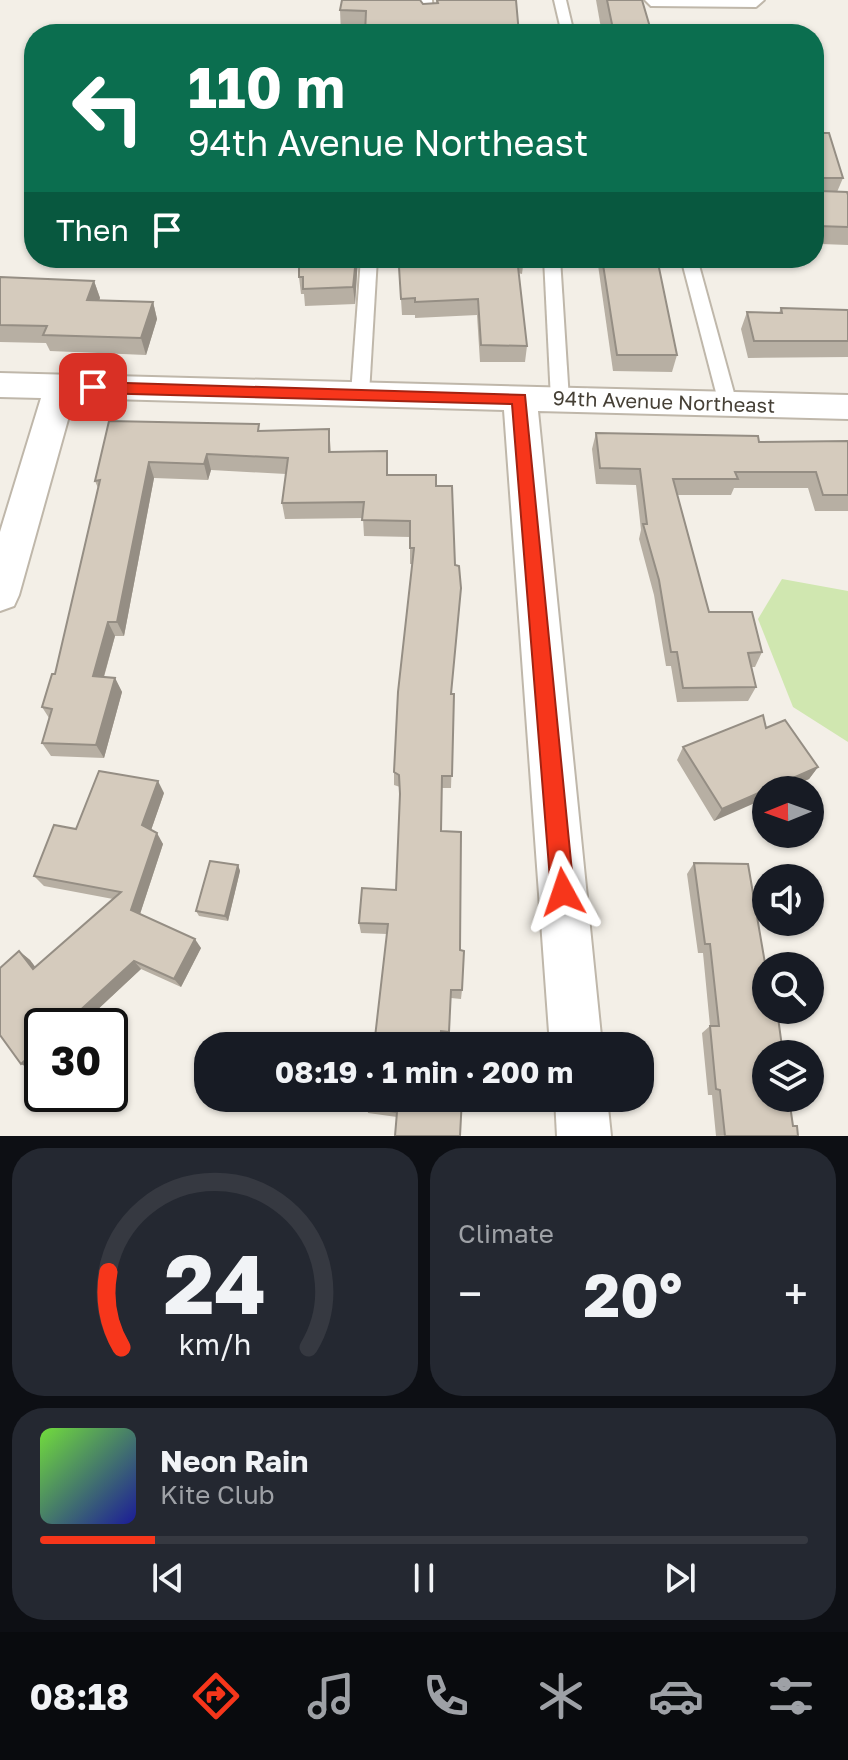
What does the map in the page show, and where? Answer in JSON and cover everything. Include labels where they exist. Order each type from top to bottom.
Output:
[{"type":"street","name":"94th Avenue Northeast","points":[[0,385],[848,407]]},
{"type":"street","points":[[0,595],[61,387]]},
{"type":"street","points":[[540,399],[575,1032]]},
{"type":"street","points":[[582,1112],[584,1136]]},
{"type":"lane","points":[[426,0],[428,24]]},
{"type":"lane","points":[[560,0],[566,24]]},
{"type":"lane","points":[[651,0],[756,3],[758,0]]},
{"type":"lane","points":[[360,394],[368,268]]},
{"type":"lane","points":[[540,399],[551,268]]},
{"type":"lane","points":[[692,268],[728,404]]},
{"type":"green space","points":[[782,579],[848,591],[848,742],[793,707],[758,619]]},
{"type":"building","points":[[342,0],[420,0],[423,4],[438,3],[437,0],[516,0],[518,24],[365,24],[366,11],[340,10]]},
{"type":"building","points":[[607,0],[642,0],[649,24],[612,24]]},
{"type":"building","points":[[824,133],[829,133],[843,178],[824,178]]},
{"type":"building","points":[[824,191],[847,192],[848,227],[824,226]]},
{"type":"building","points":[[299,268],[355,268],[353,287],[303,289],[303,277],[299,277]]},
{"type":"building","points":[[399,268],[518,268],[527,346],[481,345],[478,299],[415,302],[415,298],[401,299]]},
{"type":"building","points":[[604,268],[659,268],[677,355],[617,355]]},
{"type":"building","points":[[0,277],[94,281],[87,300],[153,302],[141,338],[43,335],[47,326],[0,325]]},
{"type":"building","points":[[781,308],[848,310],[848,341],[754,341],[747,312],[782,313]]},
{"type":"building","points":[[109,421],[259,424],[258,431],[329,429],[329,452],[387,451],[387,475],[436,475],[436,486],[452,486],[455,565],[459,566],[461,588],[451,694],[454,694],[452,776],[442,776],[441,831],[461,832],[460,950],[464,951],[462,990],[451,990],[449,1032],[376,1032],[388,924],[359,923],[362,888],[396,890],[400,794],[399,775],[394,772],[398,692],[414,548],[410,548],[410,521],[362,520],[364,502],[282,503],[288,458],[207,454],[204,464],[149,462],[117,622],[108,622],[93,676],[115,678],[96,745],[42,743],[52,709],[42,707],[52,674],[55,674],[100,480],[95,481]]},
{"type":"building","points":[[596,433],[758,436],[759,442],[848,441],[848,495],[823,495],[816,472],[735,472],[738,479],[673,479],[709,612],[752,612],[762,652],[748,653],[756,687],[683,688],[677,652],[671,652],[659,580],[643,524],[647,524],[640,469],[600,468]]},
{"type":"building","points":[[763,715],[766,728],[785,720],[818,767],[797,776],[752,776],[752,796],[722,809],[683,747]]},
{"type":"building","points":[[99,771],[158,781],[142,825],[157,833],[131,910],[195,939],[174,979],[134,961],[83,1008],[24,1008],[24,1061],[21,1064],[0,1035],[0,968],[19,951],[33,969],[121,892],[34,876],[54,825],[76,829]]},
{"type":"building","points":[[210,861],[238,865],[225,916],[196,911]]},
{"type":"building","points":[[694,863],[748,864],[752,887],[752,936],[760,936],[763,952],[752,952],[752,1024],[779,1024],[781,1040],[752,1040],[752,1112],[791,1112],[798,1136],[725,1136],[720,1090],[716,1089],[710,1026],[719,1026],[710,944],[705,944]]},
{"type":"building","points":[[397,1112],[461,1112],[460,1136],[395,1136]]},
{"type":"route","points":[[93,387],[520,399],[563,892]]}]
